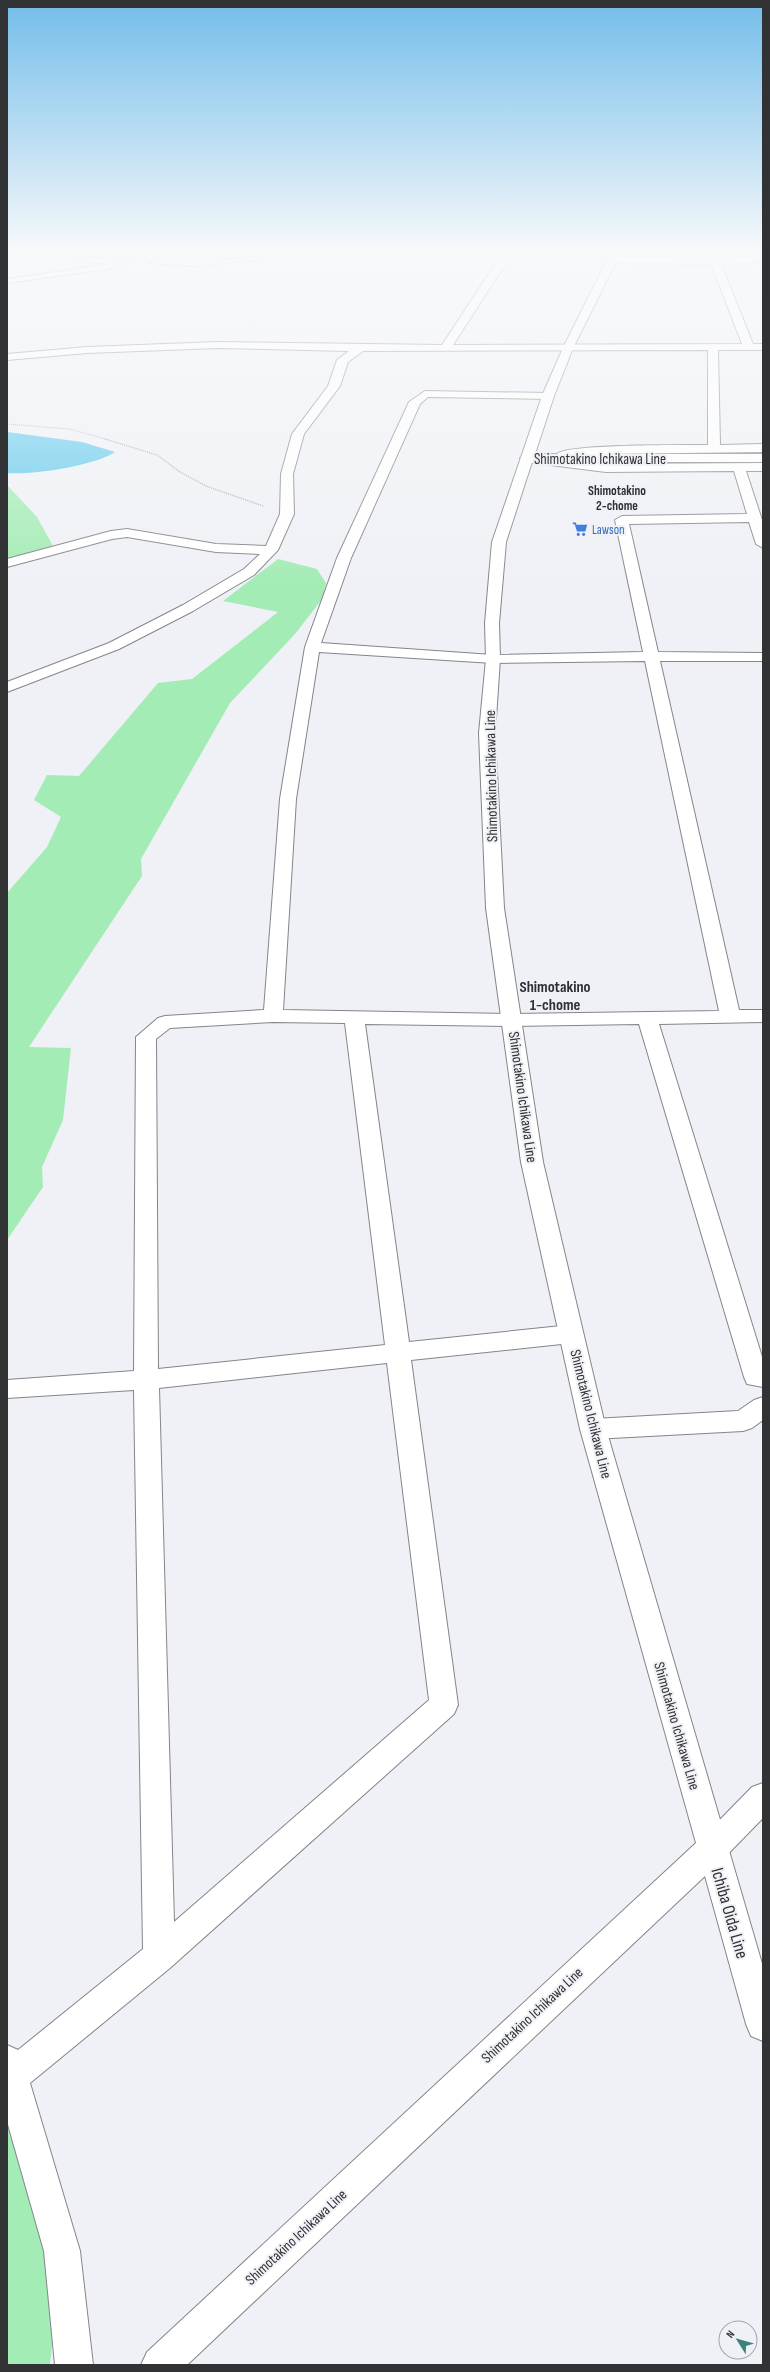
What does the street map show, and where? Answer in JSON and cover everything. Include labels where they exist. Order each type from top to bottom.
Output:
[{"type":"street","points":[[7,687],[114,646],[188,608],[249,572],[271,550],[287,514],[287,474],[298,434],[334,386],[341,365]]},
{"type":"street","points":[[526,458],[548,396],[561,365]]},
{"type":"street","points":[[713,365],[714,449]]},
{"type":"street","points":[[273,1016],[288,799],[312,648],[344,558],[415,402],[425,394],[548,396]]},
{"type":"street","points":[[526,458],[601,450],[714,449],[762,458]]},
{"type":"street","points":[[526,458],[606,468],[739,468],[762,458]]},
{"type":"street","name":"Shimotakino Ichikawa Line","points":[[160,2365],[712,1849],[593,1429],[532,1162],[495,908],[487,733],[493,659],[492,623],[499,542],[526,458],[762,458]]},
{"type":"street","points":[[739,468],[763,544]]},
{"type":"street","points":[[730,1016],[650,656],[622,520],[754,518]]},
{"type":"street","points":[[7,563],[111,535],[128,533],[216,548],[271,550]]},
{"type":"street","points":[[312,648],[493,659],[650,656],[763,657]]},
{"type":"street","points":[[159,1957],[146,1380],[146,1037],[165,1022],[273,1016],[511,1020],[763,1016]]},
{"type":"street","points":[[646,1017],[756,1377],[763,1378]]},
{"type":"street","points":[[74,2365],[62,2251],[10,2069],[159,1957],[444,1705],[354,1018]]},
{"type":"street","points":[[7,1388],[146,1380],[571,1334]]},
{"type":"street","points":[[593,1429],[743,1421],[763,1407]]},
{"type":"street","points":[[712,1849],[763,1797]]},
{"type":"street","name":"Ichiba Oida Line","points":[[712,1849],[763,2024]]},
{"type":"path","points":[[7,424],[69,429],[123,443],[157,455],[180,472],[206,486],[287,514]]},
{"type":"green space","points":[[7,485],[37,517],[53,546],[7,560]]},
{"type":"green space","points":[[278,559],[317,569],[326,583],[323,598],[295,634],[230,703],[141,859],[142,876],[29,1047],[71,1048],[63,1120],[42,1167],[43,1187],[7,1240],[7,893],[47,847],[61,817],[34,800],[47,775],[79,776],[158,683],[192,679],[278,612],[223,601]]},
{"type":"green space","points":[[7,2062],[62,2251],[50,2365],[7,2365]]},
{"type":"water","points":[[7,432],[82,442],[115,452],[105,457],[78,465],[31,473],[7,473]]},
{"type":"place","name":"Lawson","points":[[580,529]]},
{"type":"district","name":"Shimotakino 2-chome","points":[[617,498]]},
{"type":"district","name":"Shimotakino 1-chome","points":[[555,995]]}]
